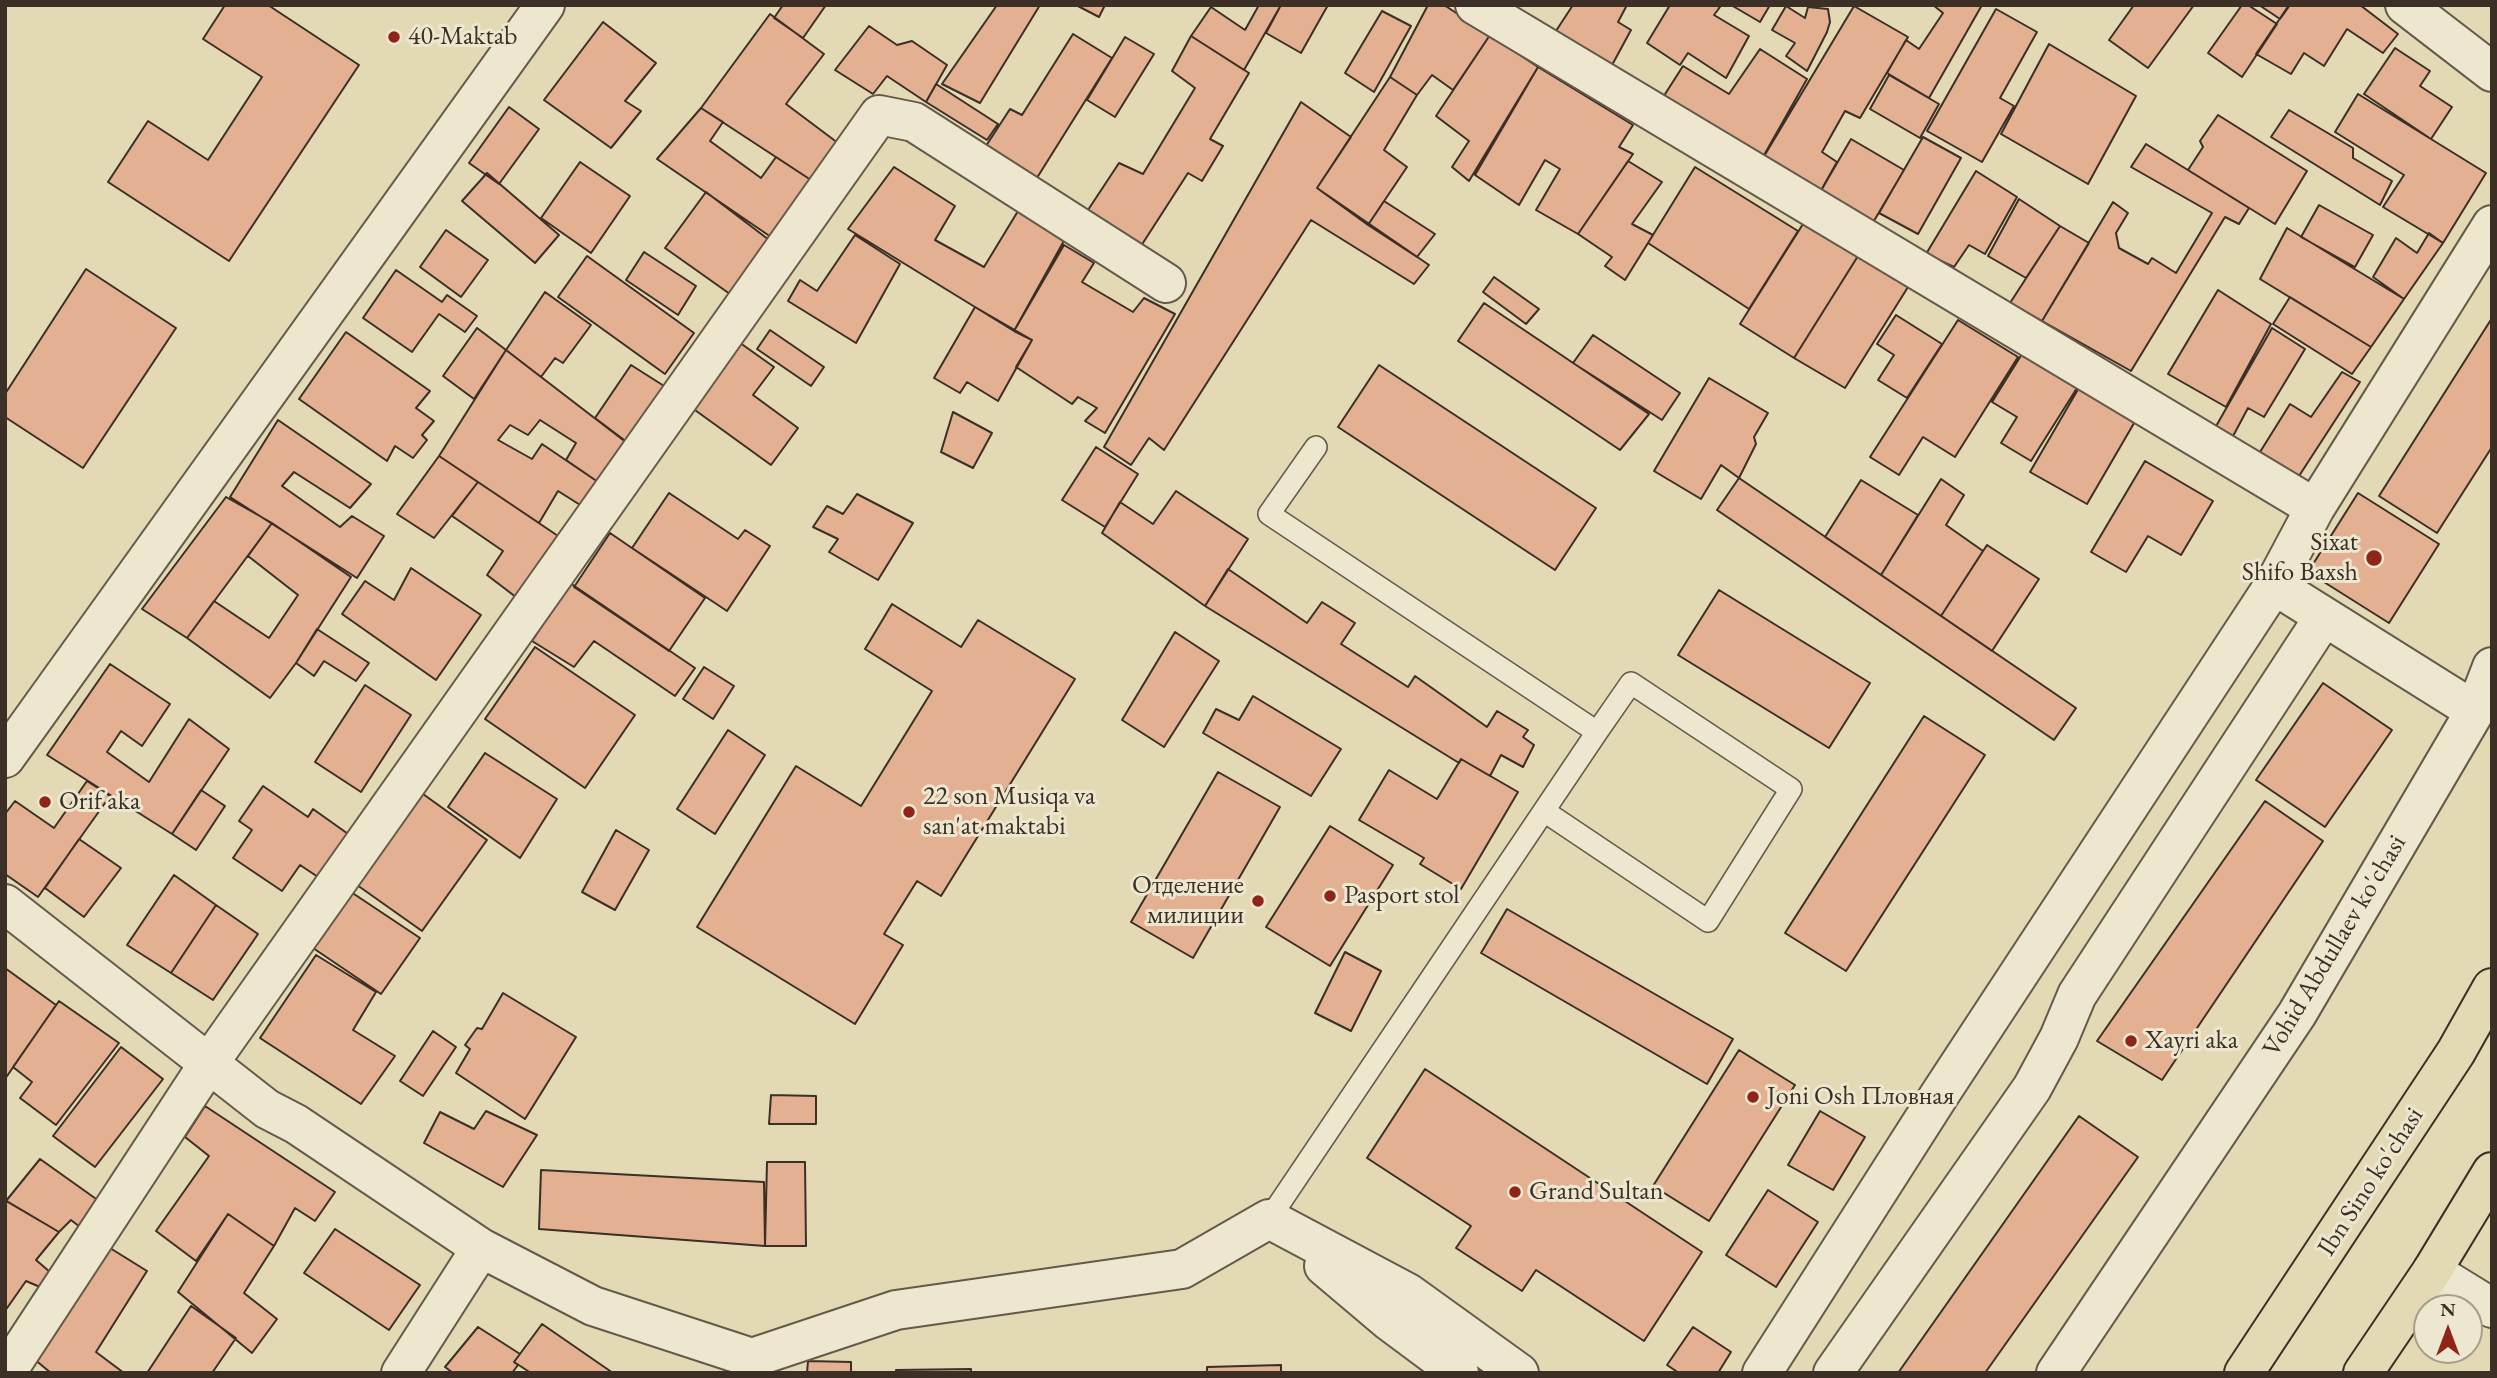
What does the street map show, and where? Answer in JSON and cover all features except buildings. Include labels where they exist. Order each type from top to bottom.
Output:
[{"type":"main road","name":"Ibn Sino ko'chasi","points":[[2244,1373],[2456,1052],[2492,988]]},
{"type":"main road","points":[[2363,1373],[2432,1271],[2492,1172]]},
{"type":"street","points":[[5,758],[545,5]]},
{"type":"street","points":[[1475,5],[2315,508]]},
{"type":"street","points":[[2405,5],[2492,72]]},
{"type":"street","points":[[6,1373],[209,1063],[879,115],[914,122],[1166,283]]},
{"type":"street","points":[[1762,1373],[1940,1094],[2274,585],[2315,508],[2492,225]]},
{"type":"street","points":[[2274,585],[2475,712]]},
{"type":"street","points":[[1833,1373],[2032,1088],[2059,1038],[2077,995],[2324,617]]},
{"type":"street","name":"Vohid Abdullaev ko'chasi","points":[[2056,1373],[2297,1014],[2475,712],[2492,667]]},
{"type":"street","points":[[5,904],[267,1109],[296,1124],[481,1248],[593,1306],[752,1365],[896,1310],[1182,1269],[1269,1219]]},
{"type":"street","points":[[1269,1219],[1389,1321],[1459,1373]]},
{"type":"street","points":[[1269,1219],[1408,1293],[1519,1373]]},
{"type":"street","points":[[401,1373],[481,1248]]},
{"type":"street","points":[[2432,1271],[2492,1308]]},
{"type":"lane","points":[[1316,447],[1269,514],[1597,732]]},
{"type":"lane","points":[[1269,1219],[1630,683],[1791,789],[1708,921],[1544,811]]},
{"type":"place","name":"40-Maktab","points":[[394,37]]},
{"type":"place","name":"Sixat Shifo Baxsh","points":[[2374,558]]},
{"type":"place","name":"Orif aka","points":[[45,802]]},
{"type":"place","name":"22 son Musiqa va san'at maktabi","points":[[909,812]]},
{"type":"place","name":"Pasport stol","points":[[1330,896]]},
{"type":"place","name":"Отделение милиции","points":[[1258,901]]},
{"type":"place","name":"Xayri aka","points":[[2131,1041]]},
{"type":"place","name":"Joni Osh Пловная","points":[[1753,1097]]},
{"type":"place","name":"Grand Sultan","points":[[1515,1192]]}]
